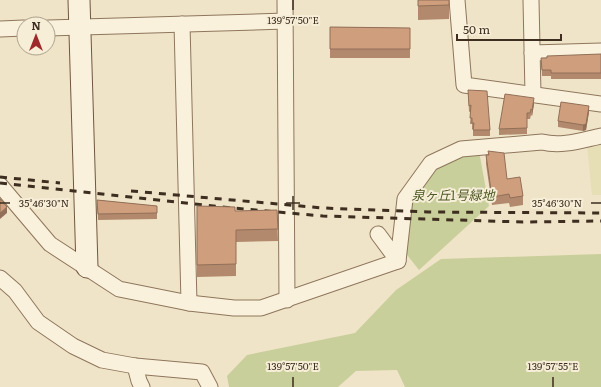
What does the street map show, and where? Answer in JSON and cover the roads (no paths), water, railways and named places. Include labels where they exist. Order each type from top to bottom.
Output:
[{"type":"street","points":[[79,0],[87,267]]},
{"type":"street","points":[[285,0],[287,300]]},
{"type":"street","points":[[457,0],[464,85],[601,104]]},
{"type":"street","points":[[531,0],[532,94]]},
{"type":"street","points":[[56,28],[286,21]]},
{"type":"street","points":[[182,24],[189,303]]},
{"type":"street","points":[[0,29],[16,28]]},
{"type":"street","points":[[532,53],[601,51]]},
{"type":"street","points":[[398,261],[405,199],[431,163],[461,149],[542,142],[551,144],[570,143],[601,136]]},
{"type":"street","points":[[0,185],[50,244],[119,289],[189,303],[234,308],[261,308],[398,261]]},
{"type":"street","points":[[378,234],[398,261]]},
{"type":"street","points":[[0,278],[15,291],[38,322],[73,346],[102,360],[135,366],[202,372],[210,387]]},
{"type":"street","points":[[135,366],[138,381],[142,387]]},
{"type":"railway","points":[[0,177],[60,183]]},
{"type":"railway","points":[[0,183],[222,207],[323,216],[523,222],[601,221]]},
{"type":"railway","points":[[131,191],[323,208],[428,212],[601,213]]},
{"type":"park label","name":"泉ヶ丘1号緑地","points":[[453,194]]}]
